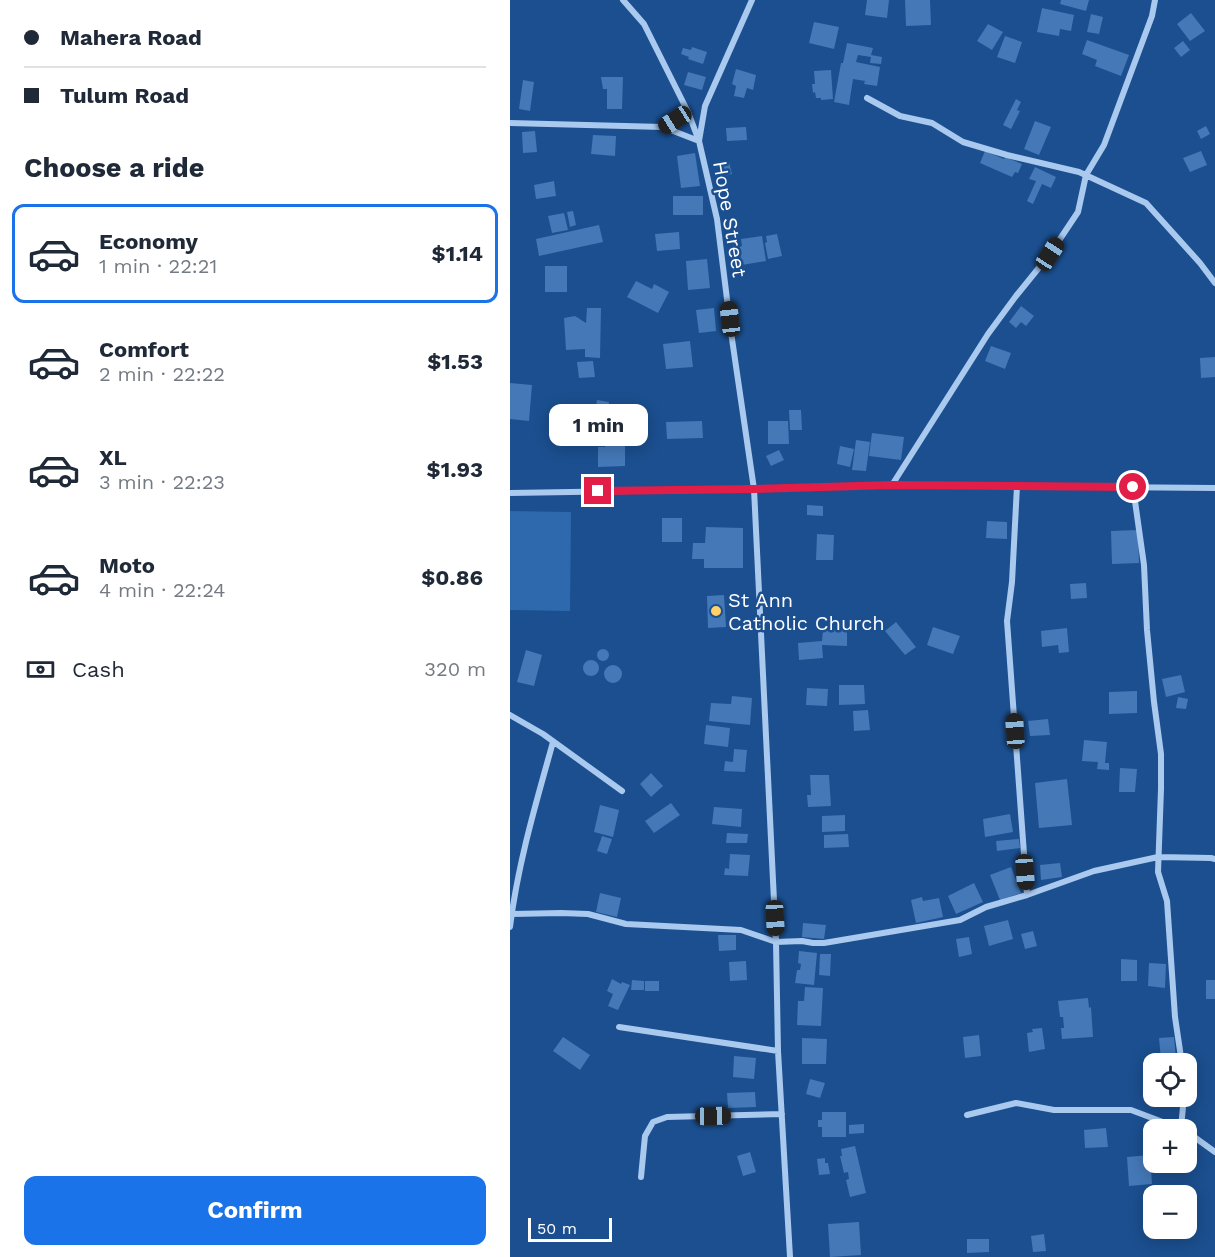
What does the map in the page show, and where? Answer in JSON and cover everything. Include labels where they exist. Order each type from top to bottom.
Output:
[{"type":"street","points":[[623,0],[644,24],[688,112],[699,141]]},
{"type":"street","name":"Hope Street","points":[[752,0],[705,106],[699,141],[717,219],[754,489],[776,942],[778,1052],[790,1257]]},
{"type":"street","points":[[892,485],[988,334],[1050,254],[1078,212],[1086,175],[1104,145],[1152,16],[1155,0]]},
{"type":"street","points":[[867,98],[900,116],[932,123],[963,142],[1007,155],[1079,171],[1146,203],[1215,283]]},
{"type":"street","points":[[663,127],[688,112]]},
{"type":"street","points":[[510,123],[663,127],[699,141]]},
{"type":"street","points":[[510,493],[892,485],[1215,488]]},
{"type":"street","points":[[1017,486],[1012,582],[1007,621],[1027,895]]},
{"type":"street","points":[[1133,487],[1144,565],[1147,630],[1161,754],[1158,872],[1169,913],[1175,1017],[1180,1053]]},
{"type":"street","points":[[510,715],[543,734],[622,791]]},
{"type":"street","points":[[510,927],[514,891],[524,847],[553,742]]},
{"type":"street","points":[[512,914],[588,914],[626,924],[741,930],[776,942],[824,943],[960,920],[986,907],[1094,871],[1158,857],[1215,859]]},
{"type":"street","points":[[619,1027],[778,1052]]},
{"type":"street","points":[[967,1115],[1016,1103],[1054,1110],[1131,1110],[1155,1119]]},
{"type":"street","points":[[641,1177],[645,1136],[653,1122],[667,1117],[782,1114]]},
{"type":"street","points":[[1197,1139],[1215,1152]]},
{"type":"shaded area","points":[[510,511],[571,512],[570,611],[510,610]]},
{"type":"building","points":[[867,0],[889,0],[887,18],[865,15]]},
{"type":"building","points":[[905,0],[930,0],[931,25],[906,26]]},
{"type":"building","points":[[1061,0],[1089,0],[1086,11],[1060,4]]},
{"type":"building","points":[[1042,8],[1074,15],[1071,31],[1060,29],[1059,36],[1037,32]]},
{"type":"building","points":[[1191,13],[1205,31],[1190,41],[1177,24]]},
{"type":"building","points":[[1091,14],[1103,17],[1099,34],[1087,32]]},
{"type":"building","points":[[814,22],[839,27],[834,49],[809,43]]},
{"type":"building","points":[[988,24],[1003,32],[992,50],[977,41]]},
{"type":"building","points":[[1005,36],[1022,42],[1015,63],[997,57]]},
{"type":"building","points":[[1087,40],[1129,55],[1121,76],[1095,66],[1097,60],[1082,54]]},
{"type":"building","points":[[1183,41],[1190,50],[1181,57],[1174,48]]},
{"type":"building","points":[[847,43],[873,48],[871,55],[882,57],[881,64],[870,63],[871,57],[858,55],[856,62],[880,67],[877,86],[853,79],[849,105],[834,102]]},
{"type":"building","points":[[692,47],[707,52],[703,64],[681,54],[683,48],[691,50]]},
{"type":"building","points":[[736,69],[756,75],[753,90],[747,88],[744,98],[734,96],[736,86],[732,84]]},
{"type":"building","points":[[831,70],[833,99],[816,98],[812,84],[815,84],[814,71]]},
{"type":"building","points":[[688,72],[706,77],[702,90],[684,85]]},
{"type":"building","points":[[601,77],[623,77],[622,109],[607,109],[607,89],[603,89]]},
{"type":"building","points":[[523,80],[534,82],[530,111],[519,109]]},
{"type":"building","points":[[1016,99],[1021,102],[1017,110],[1020,111],[1011,129],[1003,125]]},
{"type":"building","points":[[1035,121],[1051,127],[1039,155],[1024,149]]},
{"type":"building","points":[[1206,126],[1210,134],[1201,139],[1197,131]]},
{"type":"building","points":[[746,127],[747,140],[727,141],[726,128]]},
{"type":"building","points":[[535,131],[537,152],[523,153],[522,132]]},
{"type":"building","points":[[593,135],[616,136],[615,156],[591,154]]},
{"type":"building","points":[[985,151],[1022,164],[1018,173],[1015,172],[1012,177],[980,163]]},
{"type":"building","points":[[1201,151],[1207,165],[1190,172],[1183,158]]},
{"type":"building","points":[[695,153],[700,186],[681,188],[677,156]]},
{"type":"building","points":[[729,162],[732,174],[724,176],[721,164]]},
{"type":"building","points":[[1035,167],[1056,177],[1051,188],[1042,184],[1033,204],[1027,201],[1036,181],[1029,179]]},
{"type":"building","points":[[554,181],[556,196],[536,199],[534,185]]},
{"type":"building","points":[[673,196],[703,196],[703,215],[673,215]]},
{"type":"building","points":[[573,211],[576,225],[570,227],[567,212]]},
{"type":"building","points":[[564,213],[568,230],[552,233],[548,216]]},
{"type":"building","points":[[599,225],[603,242],[539,256],[536,239]]},
{"type":"building","points":[[679,232],[680,249],[657,251],[655,234]]},
{"type":"building","points":[[777,234],[782,256],[768,259],[766,236]]},
{"type":"building","points":[[762,236],[766,261],[742,265],[739,247],[742,246],[741,239]]},
{"type":"building","points":[[707,259],[710,288],[688,290],[686,261]]},
{"type":"building","points":[[545,266],[567,266],[567,292],[545,292]]},
{"type":"building","points":[[636,281],[652,289],[654,284],[669,292],[658,313],[627,297]]},
{"type":"building","points":[[1021,306],[1034,316],[1026,326],[1021,322],[1016,328],[1009,322]]},
{"type":"building","points":[[587,308],[601,308],[600,358],[585,357],[585,349],[566,350],[564,318],[575,316],[586,323]]},
{"type":"building","points":[[714,308],[716,331],[699,333],[696,310]]},
{"type":"building","points":[[690,341],[693,367],[666,369],[663,344]]},
{"type":"building","points":[[991,346],[1011,353],[1005,369],[985,361]]},
{"type":"building","points":[[1215,357],[1215,377],[1201,378],[1200,358]]},
{"type":"building","points":[[593,361],[595,377],[579,378],[577,362]]},
{"type":"building","points":[[510,383],[532,385],[529,421],[510,419]]},
{"type":"building","points":[[597,400],[609,402],[604,432],[592,430]]},
{"type":"building","points":[[789,410],[801,410],[802,430],[790,430]]},
{"type":"building","points":[[702,421],[703,438],[667,439],[666,422]]},
{"type":"building","points":[[768,421],[788,421],[789,444],[768,444]]},
{"type":"building","points":[[625,431],[625,466],[598,467],[598,447],[605,447],[605,432]]},
{"type":"building","points":[[872,433],[904,437],[901,460],[869,456]]},
{"type":"building","points":[[856,440],[870,442],[866,471],[852,470]]},
{"type":"building","points":[[840,446],[854,449],[850,467],[837,464]]},
{"type":"building","points":[[779,450],[784,460],[771,466],[766,456]]},
{"type":"building","points":[[807,505],[823,506],[823,516],[807,515]]},
{"type":"building","points":[[662,518],[682,518],[682,542],[662,542]]},
{"type":"building","points":[[987,521],[1007,522],[1007,539],[986,538]]},
{"type":"building","points":[[706,527],[743,528],[743,568],[704,568],[704,559],[692,559],[693,543],[705,543]]},
{"type":"building","points":[[1138,530],[1139,563],[1112,564],[1111,531]]},
{"type":"building","points":[[817,534],[834,535],[833,560],[816,560]]},
{"type":"building","points":[[1086,583],[1087,598],[1071,599],[1070,584]]},
{"type":"building","name":"St Ann Catholic Church","points":[[724,595],[726,627],[708,628],[707,596]]},
{"type":"building","points":[[896,622],[916,647],[905,655],[885,631]]},
{"type":"building","points":[[933,627],[960,636],[953,654],[927,645]]},
{"type":"building","points":[[1067,628],[1069,652],[1059,653],[1058,645],[1042,647],[1041,631]]},
{"type":"building","points":[[823,630],[847,631],[847,646],[822,645],[823,658],[799,660],[798,643],[822,641]]},
{"type":"building","points":[[605,649],[608,650],[608,660],[601,661],[598,660],[597,653],[598,650]]},
{"type":"building","points":[[526,650],[542,655],[534,686],[517,682]]},
{"type":"building","points":[[588,660],[594,660],[599,668],[597,674],[588,676],[583,671],[583,665]]},
{"type":"building","points":[[613,665],[619,668],[622,674],[619,680],[613,683],[607,680],[604,674],[607,668]]},
{"type":"building","points":[[1181,675],[1185,692],[1166,697],[1162,679]]},
{"type":"building","points":[[839,685],[864,685],[865,704],[839,705]]},
{"type":"building","points":[[807,688],[828,689],[827,706],[806,705]]},
{"type":"building","points":[[1137,691],[1137,713],[1109,714],[1109,692]]},
{"type":"building","points":[[732,696],[752,698],[750,725],[709,721],[711,703],[731,704]]},
{"type":"building","points":[[1178,697],[1188,699],[1186,709],[1176,708]]},
{"type":"building","points":[[868,710],[870,730],[854,731],[853,711]]},
{"type":"building","points":[[1048,719],[1050,735],[1030,736],[1028,721]]},
{"type":"building","points":[[706,725],[730,728],[728,747],[704,744]]},
{"type":"building","points":[[1084,740],[1107,742],[1105,763],[1109,763],[1109,770],[1097,769],[1098,762],[1082,761]]},
{"type":"building","points":[[734,749],[747,750],[745,772],[724,771],[725,761],[733,762]]},
{"type":"building","points":[[1120,768],[1137,769],[1135,792],[1119,792]]},
{"type":"building","points":[[651,773],[663,786],[651,797],[640,784]]},
{"type":"building","points":[[810,775],[829,775],[831,806],[808,807],[807,795],[811,795]]},
{"type":"building","points":[[1067,779],[1072,825],[1039,828],[1035,783]]},
{"type":"building","points":[[671,803],[680,815],[654,833],[645,821]]},
{"type":"building","points":[[600,805],[619,810],[613,837],[594,832]]},
{"type":"building","points":[[714,807],[742,809],[741,827],[712,824]]},
{"type":"building","points":[[1010,814],[1013,832],[985,837],[983,819]]},
{"type":"building","points":[[845,815],[845,831],[822,832],[822,816]]},
{"type":"building","points":[[727,833],[748,834],[747,843],[726,843]]},
{"type":"building","points":[[848,834],[849,847],[824,848],[824,835]]},
{"type":"building","points":[[602,836],[612,839],[607,854],[597,851]]},
{"type":"building","points":[[1019,839],[1020,848],[997,851],[996,841]]},
{"type":"building","points":[[730,854],[750,855],[748,876],[724,875],[725,868],[729,869]]},
{"type":"building","points":[[1060,863],[1062,877],[1041,880],[1040,865]]},
{"type":"building","points":[[1011,867],[1021,893],[1000,900],[990,875]]},
{"type":"building","points":[[974,883],[983,902],[956,914],[948,896]]},
{"type":"building","points":[[600,893],[621,898],[617,917],[596,912]]},
{"type":"building","points":[[922,897],[923,901],[939,898],[943,917],[916,923],[911,900]]},
{"type":"building","points":[[1008,920],[1013,939],[989,946],[984,926]]},
{"type":"building","points":[[803,923],[826,925],[824,939],[802,937]]},
{"type":"building","points":[[1033,931],[1037,946],[1025,949],[1021,934]]},
{"type":"building","points":[[718,935],[736,935],[736,950],[719,951]]},
{"type":"building","points":[[969,937],[972,954],[959,957],[956,939]]},
{"type":"building","points":[[799,951],[817,953],[814,985],[795,983],[797,970],[800,970],[801,964],[798,963]]},
{"type":"building","points":[[820,954],[831,954],[830,976],[819,975]]},
{"type":"building","points":[[1121,959],[1137,960],[1137,981],[1121,981]]},
{"type":"building","points":[[746,961],[747,980],[730,981],[729,962]]},
{"type":"building","points":[[1149,963],[1166,964],[1165,988],[1148,986]]},
{"type":"building","points":[[612,979],[621,984],[622,982],[630,985],[618,1010],[608,1006],[613,994],[607,991]]},
{"type":"building","points":[[632,980],[644,981],[644,990],[631,990]]},
{"type":"building","points":[[1206,980],[1215,980],[1215,999],[1206,999]]},
{"type":"building","points":[[645,981],[659,981],[659,991],[645,991]]},
{"type":"building","points":[[805,987],[823,988],[821,1026],[797,1025],[798,1001],[804,1001]]},
{"type":"building","points":[[1088,998],[1089,1008],[1091,1007],[1093,1037],[1062,1039],[1063,1017],[1060,1017],[1058,1001]]},
{"type":"building","points":[[1042,1028],[1045,1049],[1029,1052],[1027,1033],[1033,1032],[1032,1029]]},
{"type":"building","points":[[979,1035],[981,1056],[965,1058],[963,1037]]},
{"type":"building","points":[[563,1037],[590,1055],[580,1070],[553,1051]]},
{"type":"building","points":[[1174,1037],[1175,1053],[1160,1053],[1159,1038]]},
{"type":"building","points":[[802,1038],[827,1039],[826,1064],[802,1064]]},
{"type":"building","points":[[734,1056],[756,1058],[754,1079],[733,1077]]},
{"type":"building","points":[[810,1079],[825,1083],[820,1098],[806,1094]]},
{"type":"building","points":[[755,1092],[756,1107],[728,1108],[727,1093]]},
{"type":"building","points":[[822,1112],[846,1112],[846,1137],[822,1137],[822,1127],[818,1127],[818,1120],[822,1120]]},
{"type":"building","points":[[864,1124],[864,1133],[849,1134],[849,1125]]},
{"type":"building","points":[[1106,1128],[1108,1147],[1085,1148],[1084,1130]]},
{"type":"building","points":[[855,1146],[866,1193],[850,1197],[846,1180],[849,1179],[848,1172],[844,1173],[840,1156],[842,1156],[841,1149]]},
{"type":"building","points":[[750,1152],[756,1172],[743,1176],[737,1156]]},
{"type":"building","points":[[1143,1156],[1143,1173],[1151,1173],[1152,1184],[1129,1186],[1127,1157]]},
{"type":"building","points":[[825,1158],[830,1174],[819,1175],[817,1159]]},
{"type":"building","points":[[859,1222],[861,1255],[830,1257],[828,1224]]},
{"type":"building","points":[[1044,1234],[1046,1251],[1033,1252],[1031,1236]]},
{"type":"building","points":[[967,1239],[989,1239],[989,1252],[967,1253]]},
{"type":"place","name":"St Ann Catholic Church","points":[[716,611]]},
{"type":"route","points":[[598,491],[892,485],[1133,487]]}]
